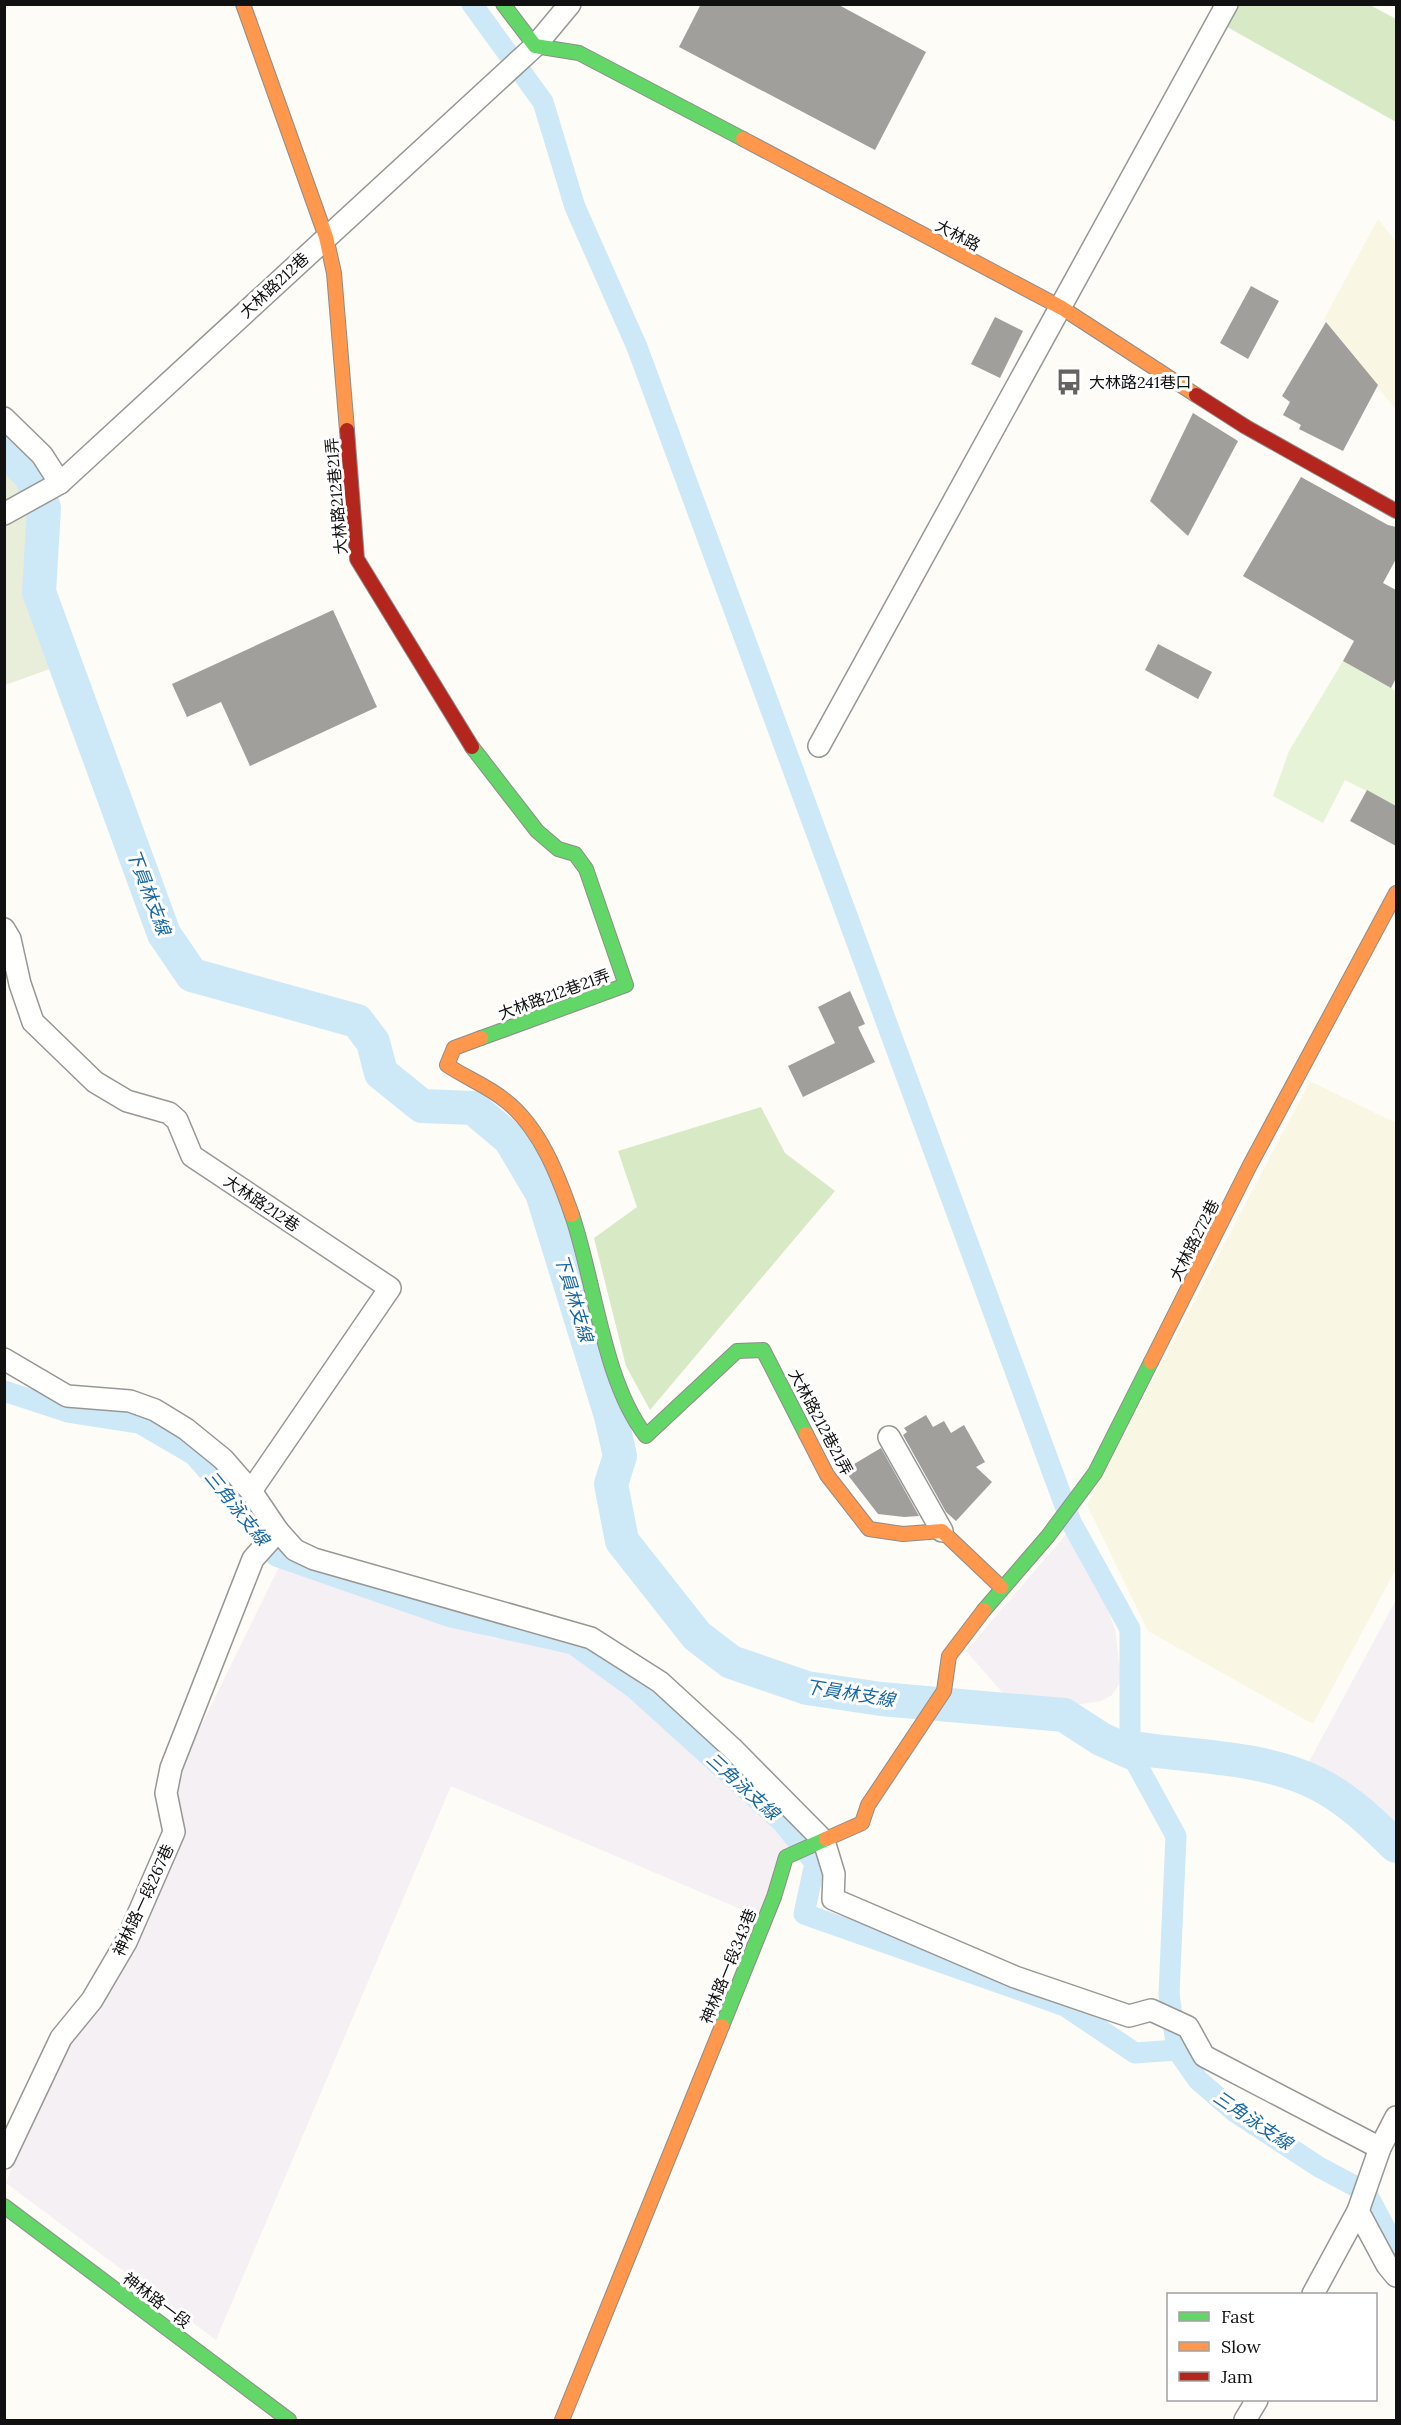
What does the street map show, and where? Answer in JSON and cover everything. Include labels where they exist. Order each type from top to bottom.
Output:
[{"type":"street","name":"大林路212巷21弄","points":[[243,4],[326,237],[334,273],[357,558],[475,752],[537,831],[558,849],[575,854],[586,868],[626,986],[454,1048],[447,1065],[460,1075],[490,1088],[514,1109],[546,1149],[573,1214],[597,1311],[633,1420],[646,1436],[737,1351],[763,1350],[827,1475],[869,1528],[903,1534],[942,1532]]},
{"type":"street","points":[[503,4],[515,23],[535,46]]},
{"type":"street","name":"大林路212巷","points":[[4,514],[60,483],[535,46],[570,4]]},
{"type":"street","points":[[819,746],[1062,308],[1227,4]]},
{"type":"street","name":"大林路","points":[[535,46],[579,53],[1062,308],[1246,427],[1396,511]]},
{"type":"street","points":[[4,418],[42,455],[60,483]]},
{"type":"street","name":"大林路272巷","points":[[1001,1587],[1048,1536],[1095,1473],[1250,1165],[1396,893]]},
{"type":"street","name":"大林路212巷","points":[[4,929],[10,939],[20,984],[33,1022],[95,1083],[127,1101],[169,1113],[177,1120],[192,1156],[390,1288],[251,1491]]},
{"type":"street","points":[[4,1359],[67,1396],[130,1401],[155,1410],[186,1429],[224,1459],[251,1491],[278,1531],[296,1550],[314,1559],[591,1638],[660,1682],[732,1748],[824,1841],[834,1874],[833,1899],[1015,1977],[1129,2016],[1151,2010],[1188,2027],[1204,2056],[1380,2148]]},
{"type":"street","points":[[889,1437],[942,1532],[1001,1587]]},
{"type":"street","name":"神林路一段267巷","points":[[4,2158],[61,2038],[92,2000],[130,1932],[174,1832],[165,1793],[171,1768],[253,1559],[278,1531]]},
{"type":"street","name":"神林路一段343巷","points":[[562,2421],[774,1897],[786,1857],[862,1823],[868,1805],[945,1691],[949,1656],[1001,1587]]},
{"type":"street","points":[[1314,2293],[1358,2211],[1380,2148],[1396,2117]]},
{"type":"street","name":"神林路一段","points":[[4,2206],[289,2421]]},
{"type":"street","points":[[1358,2211],[1387,2265],[1396,2276]]},
{"type":"street","points":[[1245,2421],[1256,2401]]},
{"type":"shaded area","points":[[1378,219],[1396,242],[1396,410],[1324,319]]},
{"type":"shaded area","points":[[1310,1081],[1396,1123],[1396,1569],[1313,1724],[1148,1631],[1087,1505]]},
{"type":"shaded area","points":[[1068,1532],[1100,1590],[1115,1629],[1121,1681],[1112,1695],[1101,1701],[1068,1706],[1009,1700],[966,1651]]},
{"type":"shaded area","points":[[281,1563],[496,1639],[511,1634],[596,1661],[798,1835],[764,1919],[451,1786],[216,2340],[6,2183],[68,2033],[172,1842],[157,1816]]},
{"type":"shaded area","points":[[1396,1600],[1396,1833],[1309,1762]]},
{"type":"green space","points":[[1233,4],[1370,5],[1396,19],[1396,122],[1222,24]]},
{"type":"green space","points":[[5,464],[20,481],[30,510],[33,592],[50,669],[5,685]]},
{"type":"green space","points":[[1343,661],[1396,691],[1396,806],[1345,780],[1323,823],[1273,796],[1289,751]]},
{"type":"green space","points":[[761,1107],[785,1153],[835,1191],[650,1410],[626,1366],[594,1238],[637,1207],[618,1151]]},
{"type":"building","points":[[701,4],[837,4],[926,52],[875,150],[679,47]]},
{"type":"building","points":[[1251,286],[1279,301],[1248,359],[1220,343]]},
{"type":"building","points":[[995,317],[1023,331],[1000,378],[971,364]]},
{"type":"building","points":[[1326,322],[1378,385],[1343,451],[1299,429],[1301,425],[1283,415],[1290,402],[1282,396]]},
{"type":"building","points":[[1193,413],[1238,441],[1188,536],[1150,501]]},
{"type":"building","points":[[1301,477],[1388,525],[1396,527],[1396,559],[1383,583],[1396,590],[1396,678],[1391,688],[1343,661],[1354,641],[1243,576]]},
{"type":"building","points":[[333,610],[377,707],[250,766],[221,702],[187,717],[172,684]]},
{"type":"building","points":[[1158,644],[1212,672],[1198,699],[1145,670]]},
{"type":"building","points":[[1367,790],[1396,806],[1396,846],[1350,821]]},
{"type":"building","points":[[850,991],[865,1024],[858,1027],[875,1062],[803,1097],[788,1066],[835,1043],[818,1007]]},
{"type":"building","points":[[926,1415],[933,1427],[944,1421],[951,1433],[964,1425],[985,1462],[976,1467],[992,1482],[956,1521],[946,1512],[903,1435],[907,1432],[904,1428]]},
{"type":"building","points":[[881,1448],[919,1516],[878,1514],[844,1470]]},
{"type":"waterway","points":[[472,4],[543,102],[575,207],[637,347],[1071,1522],[1130,1629],[1130,1752],[1176,1836],[1169,1994],[1177,2050]]},
{"type":"waterway","name":"下員林支線","points":[[4,449],[31,476],[44,508],[39,592],[164,934],[192,975],[357,1021],[373,1042],[381,1073],[422,1106],[473,1108],[510,1139],[542,1193],[611,1416],[620,1456],[611,1484],[622,1541],[697,1636],[731,1662],[807,1688],[881,1699],[1064,1715],[1101,1739],[1130,1752],[1140,1749],[1230,1759],[1296,1774],[1338,1796],[1396,1846]]},
{"type":"waterway","name":"三角泳支線","points":[[4,1391],[68,1412],[139,1423],[194,1455],[238,1505],[276,1556],[451,1617],[573,1644],[635,1689],[782,1822],[815,1863],[804,1914],[1065,2006],[1135,2053],[1177,2050],[1198,2080],[1235,2112],[1319,2167],[1366,2192],[1396,2249]]},
{"type":"traffic: fast","points":[[503,4],[535,46],[579,53],[743,139]]},
{"type":"traffic: fast","points":[[472,747],[537,831],[558,849],[575,854],[586,869],[626,985],[481,1038]]},
{"type":"traffic: fast","points":[[572,1215],[610,1360],[631,1413],[646,1436],[737,1351],[763,1350],[806,1434]]},
{"type":"traffic: fast","points":[[984,1610],[1048,1536],[1095,1473],[1151,1362]]},
{"type":"traffic: fast","points":[[722,2026],[774,1897],[786,1857],[826,1839]]},
{"type":"traffic: fast","points":[[4,2206],[289,2420]]},
{"type":"traffic: slow","points":[[243,4],[326,237],[334,273],[347,430]]},
{"type":"traffic: slow","points":[[743,139],[1062,308],[1196,395]]},
{"type":"traffic: slow","points":[[1151,1362],[1250,1165],[1396,893]]},
{"type":"traffic: slow","points":[[481,1038],[454,1048],[447,1065],[506,1101],[529,1125],[554,1168],[572,1215]]},
{"type":"traffic: slow","points":[[806,1434],[827,1475],[869,1529],[903,1534],[942,1531],[1001,1587]]},
{"type":"traffic: slow","points":[[826,1839],[862,1823],[868,1805],[944,1691],[949,1656],[984,1610]]},
{"type":"traffic: slow","points":[[562,2420],[722,2026]]},
{"type":"traffic: jam","points":[[1196,395],[1246,427],[1396,511]]},
{"type":"traffic: jam","points":[[347,430],[357,559],[472,747]]},
{"type":"place","name":"大林路241巷口","points":[[1069,382]]}]
